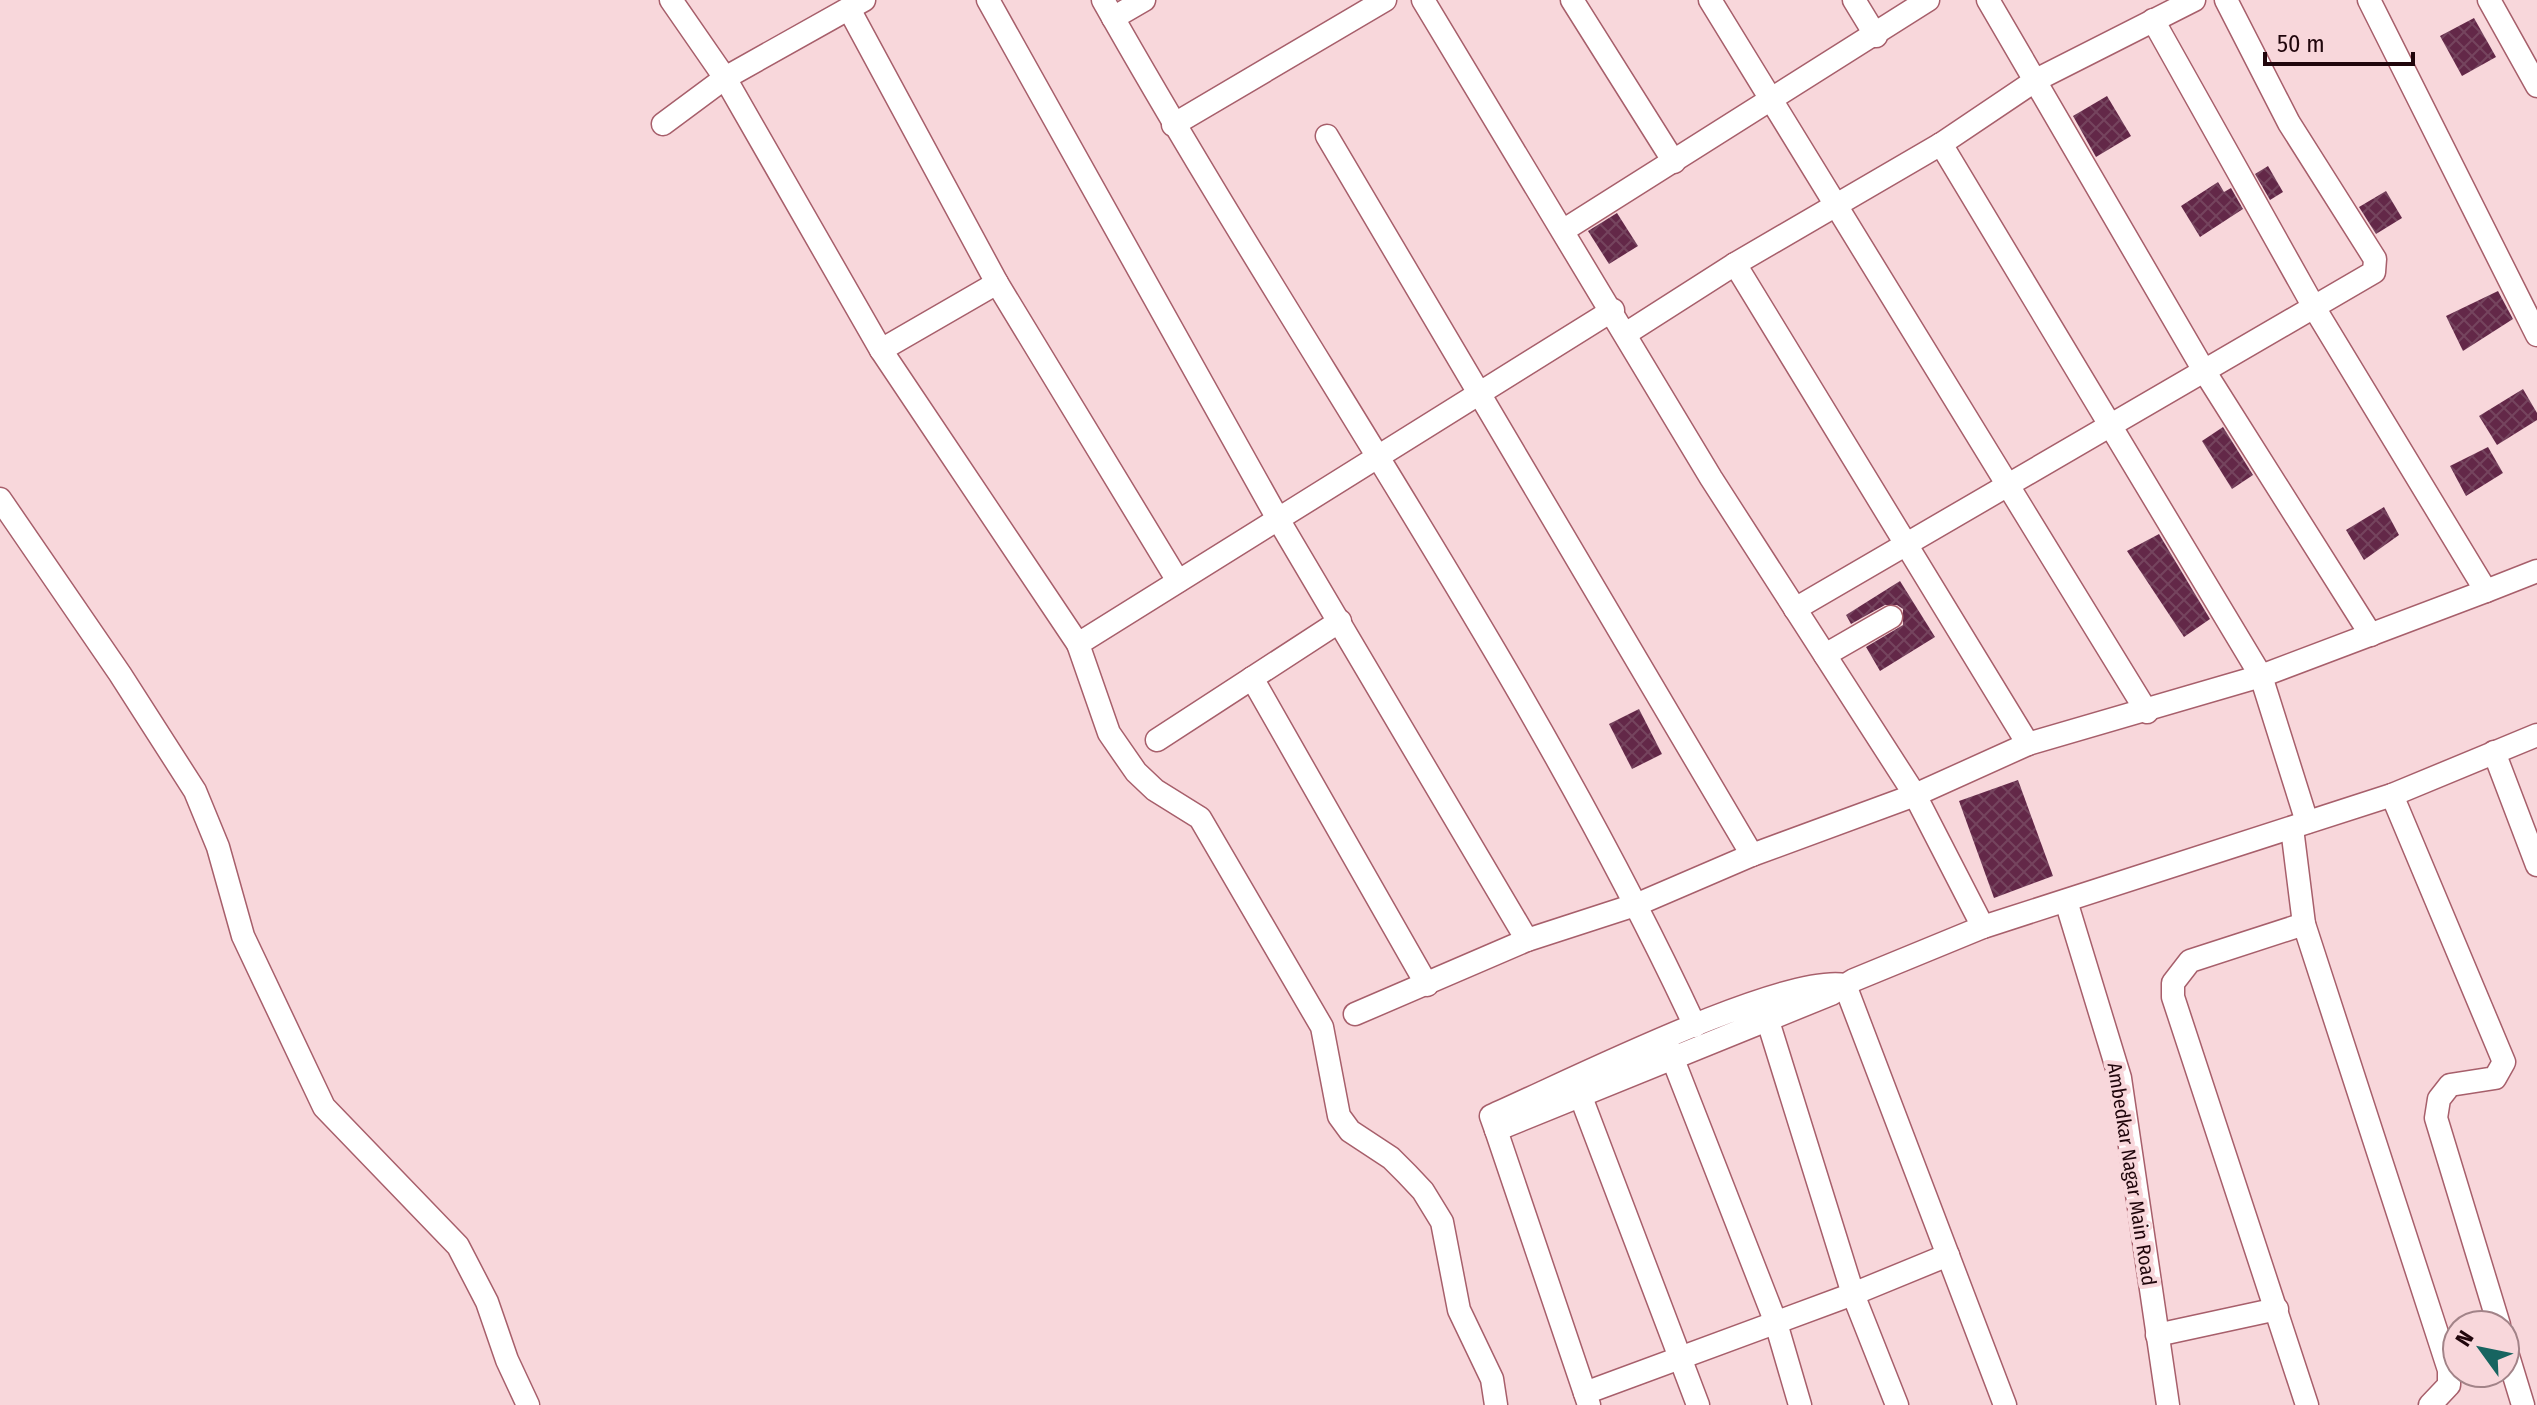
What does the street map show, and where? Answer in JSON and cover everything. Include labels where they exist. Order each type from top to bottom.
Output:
[{"type":"street","points":[[671,0],[725,78],[881,350],[1078,644],[1109,733],[1136,772],[1155,790],[1200,818],[1322,1027],[1339,1116],[1350,1131],[1391,1158],[1407,1174],[1423,1191],[1442,1222],[1459,1310],[1492,1379],[1496,1405]]},
{"type":"street","points":[[988,0],[1278,519],[1527,940]]},
{"type":"street","points":[[1144,0],[1108,9],[1173,125],[1381,456],[1638,904],[1695,1026]]},
{"type":"street","points":[[1173,125],[1385,0]]},
{"type":"street","points":[[1423,0],[1627,333],[1711,478],[1915,795],[1983,927]]},
{"type":"street","points":[[1572,0],[1674,162]]},
{"type":"street","points":[[1710,0],[2147,712]]},
{"type":"street","points":[[1854,0],[1876,36]]},
{"type":"street","points":[[1564,230],[1876,36],[1928,0]]},
{"type":"street","points":[[1988,0],[2203,369],[2371,635]]},
{"type":"street","points":[[1627,333],[1735,264],[1941,144],[2036,80],[2194,0]]},
{"type":"street","points":[[1795,609],[2111,427],[2203,369],[2369,277],[2376,265],[2289,123],[2226,0]]},
{"type":"street","points":[[2369,0],[2537,335]]},
{"type":"street","points":[[2489,0],[2537,86]]},
{"type":"street","points":[[663,124],[725,78],[857,4],[997,283],[1178,581]]},
{"type":"street","points":[[2153,20],[2315,309],[2486,591]]},
{"type":"street","points":[[1327,136],[1752,855]]},
{"type":"street","points":[[1941,144],[2261,676],[2300,825],[2304,924],[2449,1370],[2449,1385],[2430,1405]]},
{"type":"street","points":[[1735,264],[2028,744]]},
{"type":"street","points":[[881,350],[997,283]]},
{"type":"street","points":[[1078,644],[1613,310]]},
{"type":"street","points":[[0,499],[120,674],[195,791],[218,847],[243,936],[324,1107],[458,1246],[487,1302],[507,1360],[528,1405]]},
{"type":"street","points":[[1355,1014],[1527,940],[1638,904],[1752,855],[1915,795],[2028,744],[2147,712],[2261,676],[2537,571]]},
{"type":"street","points":[[1825,655],[1891,617]]},
{"type":"street","points":[[1157,740],[1340,621]]},
{"type":"street","points":[[1252,678],[1427,985]]},
{"type":"street","points":[[1948,1255],[1682,1358],[1587,1399],[1491,1116],[1577,1087],[1829,982],[1845,985],[1983,927],[2392,795],[2537,735]]},
{"type":"street","points":[[2494,752],[2537,865]]},
{"type":"street","points":[[2392,795],[2504,1062],[2495,1078],[2450,1085],[2439,1099],[2436,1118],[2494,1309]]},
{"type":"street","name":"Ambedkar Nagar Main Road","points":[[2066,901],[2120,1078],[2168,1405]]},
{"type":"street","points":[[2304,924],[2190,961],[2173,983],[2175,1007],[2307,1405]]},
{"type":"street","points":[[1845,985],[2005,1405]]},
{"type":"street","points":[[1668,1048],[1695,1026],[1764,1009]]},
{"type":"street","points":[[1764,1009],[1853,1294],[1897,1405]]},
{"type":"street","points":[[1668,1048],[1776,1323],[1800,1405]]},
{"type":"street","points":[[1577,1087],[1698,1405]]},
{"type":"street","points":[[2157,1335],[2277,1309]]},
{"type":"building","points":[[2474,18],[2496,57],[2462,76],[2440,36]]},
{"type":"building","points":[[2107,96],[2131,136],[2096,157],[2073,116]]},
{"type":"building","points":[[2268,166],[2283,192],[2270,200],[2255,174]]},
{"type":"building","points":[[2218,182],[2224,192],[2231,188],[2243,209],[2200,237],[2181,206]]},
{"type":"building","points":[[2386,191],[2402,218],[2376,234],[2359,207]]},
{"type":"building","points":[[1617,213],[1638,246],[1609,264],[1588,231]]},
{"type":"building","points":[[2498,291],[2513,319],[2463,351],[2446,316]]},
{"type":"building","points":[[2523,389],[2537,413],[2537,420],[2497,445],[2479,416]]},
{"type":"building","points":[[2223,427],[2253,475],[2232,489],[2202,441]]},
{"type":"building","points":[[2488,447],[2503,473],[2466,496],[2450,466]]},
{"type":"building","points":[[2384,507],[2399,535],[2364,560],[2346,530]]},
{"type":"building","points":[[2159,534],[2210,619],[2184,637],[2127,551]]},
{"type":"building","points":[[1900,581],[1935,637],[1880,671],[1866,647],[1903,625],[1903,609],[1897,605],[1885,605],[1851,624],[1846,615]]},
{"type":"building","points":[[1639,709],[1662,754],[1632,769],[1609,724]]},
{"type":"building","points":[[2018,780],[2053,876],[1994,898],[1959,801]]}]
